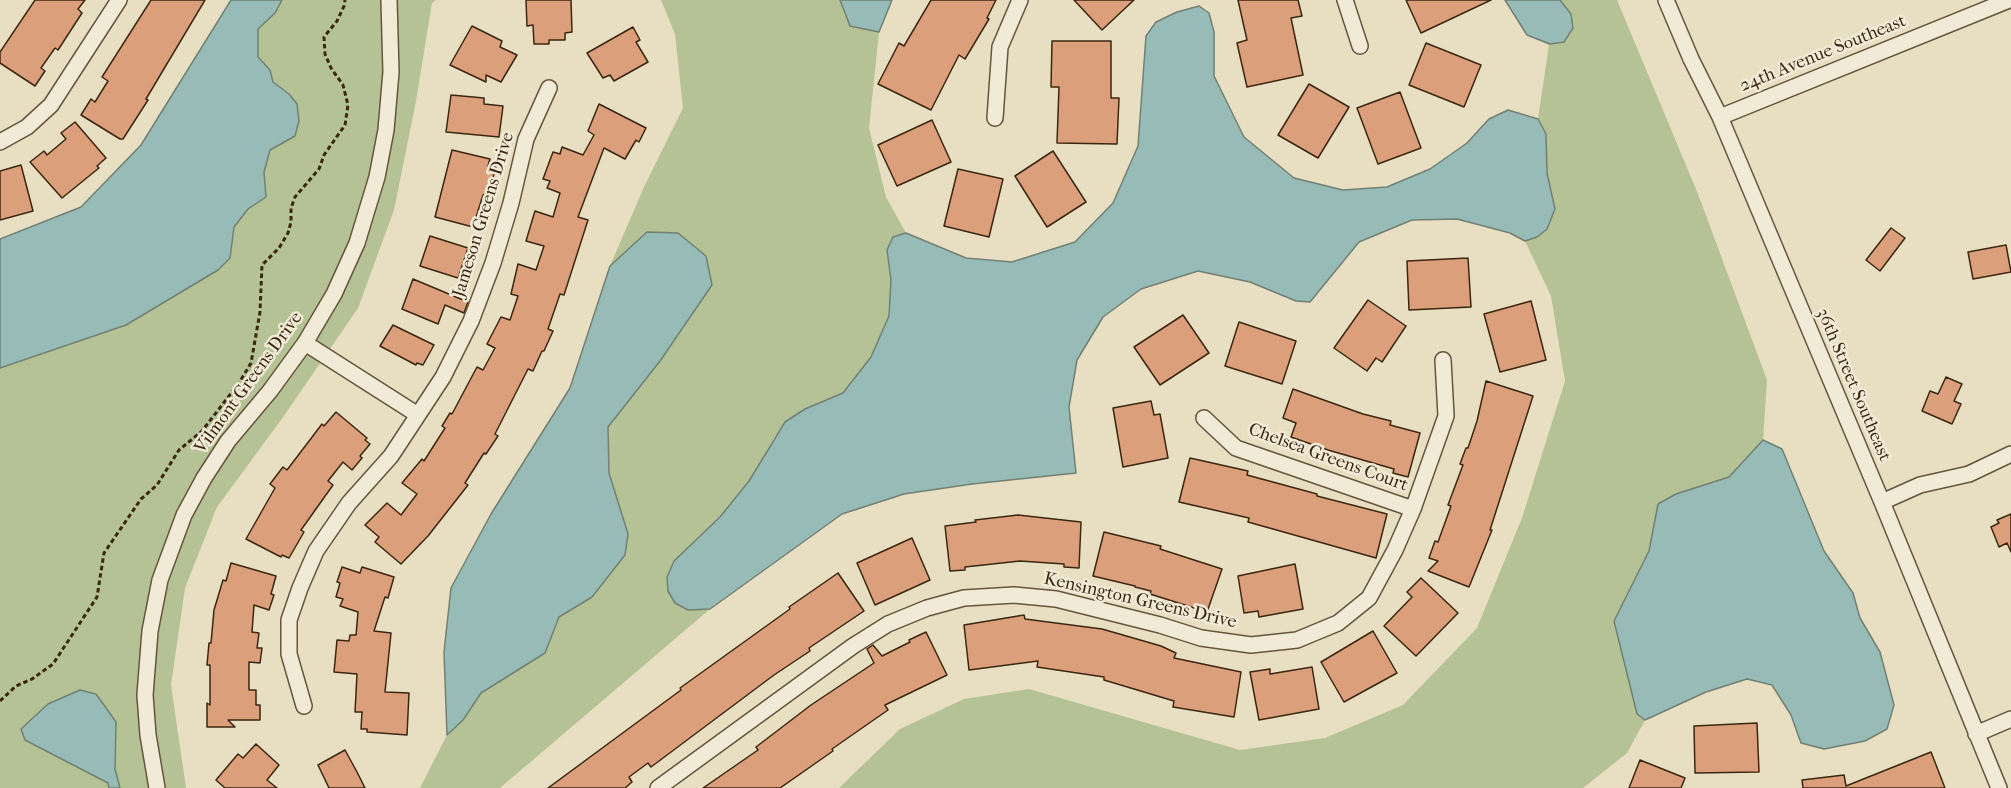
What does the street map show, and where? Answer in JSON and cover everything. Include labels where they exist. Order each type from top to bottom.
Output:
[{"type":"street","points":[[0,142],[27,127],[51,105],[118,0]]},
{"type":"street","name":"Vilmont Greens Drive","points":[[157,788],[148,735],[146,681],[153,612],[170,548],[184,515],[215,460],[286,371],[334,294],[347,266],[377,177],[386,130],[390,92],[389,0]]},
{"type":"street","points":[[995,118],[1000,47],[1020,0]]},
{"type":"street","points":[[1345,0],[1360,46]]},
{"type":"street","name":"36th Street Southeast","points":[[1666,0],[1691,59],[1720,117],[1999,788]]},
{"type":"street","name":"24th Avenue Southeast","points":[[1720,117],[2008,0]]},
{"type":"street","name":"Jameson Greens Drive","points":[[304,706],[289,654],[290,620],[300,588],[316,551],[342,513],[391,456],[443,377],[471,321],[512,203],[526,139],[549,88]]},
{"type":"street","points":[[305,343],[418,415]]},
{"type":"street","name":"Kensington Greens Drive","points":[[658,788],[853,646],[888,624],[917,612],[964,598],[1014,595],[1056,599],[1160,625],[1201,638],[1251,645],[1297,640],[1338,623],[1369,598],[1395,550],[1413,509],[1446,416],[1443,360]]},
{"type":"street","name":"Chelsea Greens Court","points":[[1204,418],[1236,448],[1413,509]]},
{"type":"street","points":[[1882,502],[1920,485],[1970,474],[2011,454]]},
{"type":"street","points":[[1976,734],[2011,719]]},
{"type":"path","points":[[0,700],[16,686],[32,679],[53,664],[97,597],[104,553],[141,500],[158,485],[179,450],[202,431],[239,383],[250,363],[260,312],[262,265],[279,248],[288,234],[291,208],[295,197],[319,169],[324,156],[345,125],[348,105],[343,85],[331,68],[325,54],[324,37],[337,21],[345,0]]},
{"type":"green space","points":[[231,0],[436,0],[432,3],[416,101],[394,210],[358,308],[281,420],[217,507],[185,588],[171,685],[186,788],[0,788],[0,239],[81,207],[141,145]]},
{"type":"green space","points":[[661,0],[892,0],[879,32],[869,128],[886,197],[906,233],[893,237],[887,250],[891,280],[889,316],[871,357],[843,393],[805,409],[775,436],[749,481],[720,517],[688,610],[710,609],[500,788],[420,788],[447,735],[444,652],[451,588],[491,514],[570,388],[610,266],[644,187],[683,108],[675,34]]},
{"type":"green space","points":[[1505,0],[1617,0],[1698,194],[1767,380],[1763,440],[1729,477],[1676,494],[1658,504],[1649,551],[1614,621],[1637,713],[1645,720],[1627,753],[1583,788],[839,788],[900,729],[964,699],[1029,689],[1240,750],[1325,738],[1403,705],[1477,628],[1522,518],[1565,381],[1551,296],[1525,241],[1537,237],[1555,209],[1547,173],[1546,134],[1538,119],[1549,45],[1527,35]]},
{"type":"water","points":[[231,0],[282,0],[275,13],[258,29],[258,57],[270,70],[273,82],[289,94],[297,104],[299,121],[295,136],[270,150],[264,172],[266,197],[248,209],[234,227],[230,258],[218,270],[126,325],[0,368],[0,239],[81,207],[141,145]]},
{"type":"water","points":[[840,0],[892,0],[879,32],[850,26]]},
{"type":"water","points":[[1505,0],[1560,0],[1571,14],[1573,28],[1564,42],[1550,44],[1527,35]]},
{"type":"water","points":[[1199,6],[1209,13],[1214,32],[1214,76],[1244,137],[1294,178],[1343,190],[1387,187],[1430,169],[1467,143],[1489,119],[1508,110],[1538,119],[1546,134],[1547,173],[1555,209],[1547,229],[1537,237],[1525,241],[1510,233],[1457,219],[1412,220],[1359,242],[1310,302],[1296,301],[1250,282],[1198,271],[1141,289],[1103,317],[1077,360],[1069,407],[1076,473],[904,494],[842,514],[710,609],[688,610],[675,603],[668,591],[667,577],[674,561],[720,517],[749,481],[785,422],[805,409],[843,393],[871,357],[889,316],[891,280],[887,250],[893,237],[906,233],[966,258],[1012,262],[1075,242],[1113,203],[1138,146],[1146,36],[1156,22],[1177,12]]},
{"type":"water","points":[[647,232],[678,233],[706,256],[712,285],[660,361],[608,427],[609,473],[628,534],[625,555],[592,597],[559,617],[545,653],[481,693],[463,720],[447,735],[444,652],[451,588],[491,514],[570,388],[610,266]]},
{"type":"water","points":[[1763,440],[1782,449],[1824,551],[1853,593],[1860,618],[1880,652],[1894,705],[1887,729],[1865,741],[1824,749],[1801,743],[1791,715],[1772,685],[1747,679],[1706,692],[1645,720],[1637,714],[1614,621],[1649,551],[1658,504],[1676,494],[1729,477]]},
{"type":"water","points":[[80,690],[96,694],[116,722],[115,769],[120,788],[109,788],[108,783],[25,740],[21,729],[48,704]]},
{"type":"building","points":[[35,0],[85,0],[78,9],[82,13],[58,50],[55,48],[41,68],[45,71],[35,86],[0,63],[0,52]]},
{"type":"building","points":[[151,0],[205,0],[146,99],[148,100],[123,139],[120,139],[81,115],[91,99],[95,102],[108,81],[102,77]]},
{"type":"building","points":[[526,0],[571,0],[572,32],[565,33],[565,40],[549,40],[549,44],[534,44],[533,25],[527,26]]},
{"type":"building","points":[[931,0],[996,0],[987,18],[989,19],[965,59],[959,55],[931,110],[878,84],[899,43],[904,46]]},
{"type":"building","points":[[1074,0],[1134,0],[1102,30]]},
{"type":"building","points":[[1238,0],[1298,0],[1302,16],[1291,18],[1303,75],[1247,87],[1237,43],[1247,40]]},
{"type":"building","points":[[1406,0],[1491,0],[1421,33]]},
{"type":"building","points":[[472,26],[502,41],[500,47],[517,55],[501,82],[486,75],[486,82],[450,65]]},
{"type":"building","points":[[633,27],[640,40],[636,42],[648,62],[614,81],[610,75],[603,78],[587,53]]},
{"type":"building","points":[[1052,41],[1111,41],[1111,98],[1119,98],[1117,144],[1057,143],[1059,87],[1051,87]]},
{"type":"building","points":[[1426,43],[1481,65],[1464,107],[1409,85]]},
{"type":"building","points":[[1309,84],[1349,107],[1318,158],[1278,135]]},
{"type":"building","points":[[1400,92],[1421,148],[1378,164],[1357,108]]},
{"type":"building","points":[[451,95],[484,98],[484,104],[503,106],[499,137],[446,132]]},
{"type":"building","points":[[599,104],[646,128],[639,142],[636,140],[625,159],[604,148],[578,217],[588,220],[564,295],[560,294],[548,329],[553,331],[544,351],[533,371],[528,369],[495,434],[498,436],[465,483],[468,485],[428,536],[401,564],[375,542],[379,537],[365,525],[387,503],[401,515],[417,494],[402,483],[422,459],[424,461],[445,428],[442,426],[450,413],[452,414],[477,367],[483,370],[495,348],[487,344],[501,317],[510,320],[518,296],[511,294],[518,264],[536,270],[544,246],[526,241],[535,211],[553,217],[560,193],[547,188],[550,181],[543,179],[553,152],[560,154],[562,147],[583,155],[594,135],[588,131]]},
{"type":"building","points":[[932,120],[951,162],[897,186],[878,145]]},
{"type":"building","points":[[75,122],[106,158],[97,166],[99,168],[62,198],[30,162],[44,151],[47,155],[66,139],[61,133]]},
{"type":"building","points":[[452,150],[490,159],[488,166],[496,167],[488,196],[483,195],[473,227],[435,217]]},
{"type":"building","points":[[1053,151],[1086,202],[1047,227],[1015,176]]},
{"type":"building","points":[[21,165],[33,211],[0,220],[0,171]]},
{"type":"building","points":[[958,169],[1003,179],[989,237],[944,226]]},
{"type":"building","points":[[1891,228],[1905,238],[1880,271],[1866,260]]},
{"type":"building","points":[[430,236],[468,248],[458,278],[420,266]]},
{"type":"building","points":[[2006,245],[2011,272],[1973,279],[1968,252]]},
{"type":"building","points":[[1468,258],[1471,307],[1409,310],[1407,261]]},
{"type":"building","points":[[413,279],[468,302],[464,313],[445,305],[438,324],[402,309]]},
{"type":"building","points":[[1368,300],[1406,326],[1382,362],[1376,358],[1367,371],[1334,348]]},
{"type":"building","points":[[1531,301],[1546,360],[1500,372],[1484,314]]},
{"type":"building","points":[[1183,315],[1209,353],[1160,385],[1134,347]]},
{"type":"building","points":[[1239,322],[1296,341],[1282,384],[1225,366]]},
{"type":"building","points":[[393,325],[434,345],[423,365],[417,363],[416,365],[380,346]]},
{"type":"building","points":[[1946,377],[1962,384],[1954,401],[1961,404],[1952,424],[1922,411],[1930,391],[1938,394]]},
{"type":"building","points":[[1486,381],[1533,396],[1490,530],[1492,530],[1469,587],[1428,571],[1438,561],[1429,558],[1435,541],[1438,542],[1451,506],[1448,505],[1463,465],[1460,464],[1477,421]]},
{"type":"building","points":[[1293,389],[1363,414],[1391,421],[1390,425],[1420,433],[1408,477],[1393,473],[1394,469],[1291,437],[1296,423],[1283,418]]},
{"type":"building","points":[[1151,401],[1154,415],[1160,414],[1168,458],[1123,467],[1113,408]]},
{"type":"building","points":[[336,412],[367,438],[365,440],[370,444],[360,456],[362,458],[352,470],[343,462],[328,481],[333,485],[301,530],[304,532],[289,558],[282,555],[281,557],[246,539],[275,488],[270,484],[283,467],[287,470],[322,424],[324,426]]},
{"type":"building","points":[[1190,458],[1248,471],[1247,475],[1387,514],[1376,558],[1248,522],[1249,518],[1179,502]]},
{"type":"building","points":[[2011,514],[2011,552],[2007,543],[1999,547],[1991,527],[1999,523],[1997,520]]},
{"type":"building","points":[[1018,515],[1081,522],[1079,568],[1064,567],[1064,564],[1020,561],[965,567],[965,570],[950,571],[945,526]]},
{"type":"building","points":[[1104,532],[1161,546],[1160,549],[1222,569],[1207,612],[1150,594],[1151,591],[1093,576]]},
{"type":"building","points":[[912,538],[930,580],[875,605],[857,563]]},
{"type":"building","points":[[231,563],[276,576],[271,594],[274,595],[269,610],[254,605],[252,632],[259,633],[257,648],[262,648],[260,663],[249,662],[249,690],[256,690],[256,705],[260,705],[260,720],[228,720],[235,727],[207,727],[207,703],[210,705],[210,665],[207,665],[209,643],[211,643],[214,610]]},
{"type":"building","points":[[1295,564],[1303,609],[1259,617],[1258,611],[1244,613],[1238,576]]},
{"type":"building","points":[[342,567],[360,573],[362,567],[394,577],[374,631],[391,633],[385,692],[409,693],[407,735],[367,732],[367,729],[361,729],[362,712],[355,712],[357,674],[334,672],[337,640],[349,641],[350,635],[356,635],[358,612],[340,606],[343,599],[336,597],[340,583],[337,582]]},
{"type":"building","points":[[838,573],[864,611],[809,648],[810,651],[774,675],[651,767],[648,763],[629,777],[632,782],[625,788],[548,788],[681,690],[680,688],[790,609],[789,607]]},
{"type":"building","points":[[1421,578],[1458,613],[1416,656],[1384,626],[1412,597],[1407,592]]},
{"type":"building","points":[[1024,615],[1025,619],[1102,629],[1161,646],[1176,653],[1174,658],[1241,672],[1234,717],[1173,707],[1174,701],[1104,680],[1104,677],[1037,667],[1038,661],[969,670],[964,625]]},
{"type":"building","points":[[1373,631],[1397,673],[1344,702],[1321,662]]},
{"type":"building","points":[[926,632],[947,675],[885,705],[888,710],[780,788],[703,788],[758,750],[756,747],[811,705],[874,663],[867,649],[873,645],[882,656]]},
{"type":"building","points":[[1312,667],[1319,709],[1259,720],[1250,672],[1270,669],[1270,674]]},
{"type":"building","points":[[1757,723],[1759,772],[1695,773],[1694,726]]},
{"type":"building","points":[[256,744],[279,765],[267,780],[277,788],[225,788],[216,780],[238,754],[243,758]]},
{"type":"building","points":[[345,750],[365,788],[329,788],[318,765]]},
{"type":"building","points":[[1931,752],[1945,788],[1803,788],[1802,780],[1844,775],[1846,786]]},
{"type":"building","points":[[1640,760],[1685,778],[1681,788],[1629,788]]}]
